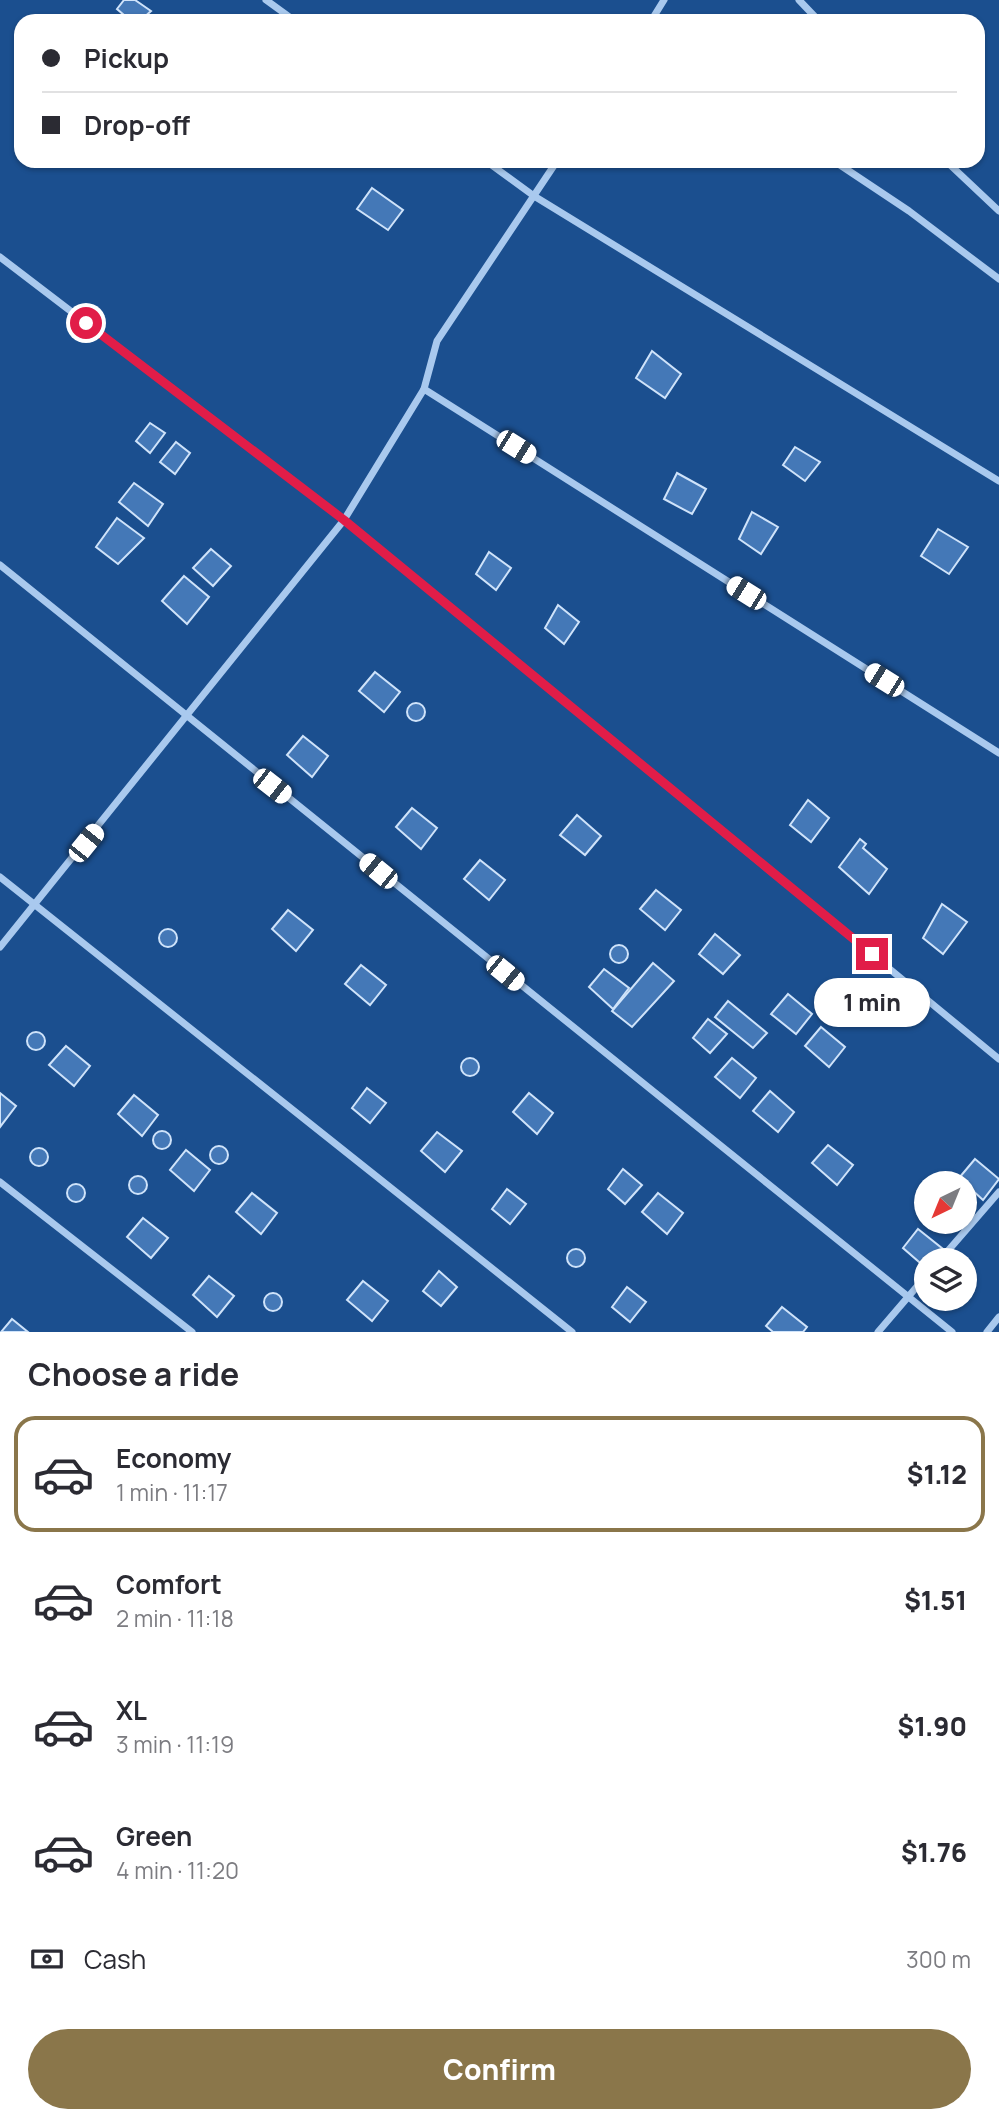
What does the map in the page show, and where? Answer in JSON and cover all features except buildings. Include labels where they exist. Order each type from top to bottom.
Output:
[{"type":"street","points":[[266,0],[285,14]]},
{"type":"street","points":[[799,0],[812,14]]},
{"type":"street","points":[[496,168],[534,196],[999,481]]},
{"type":"street","points":[[0,947],[344,520],[424,389],[437,341],[552,168]]},
{"type":"street","points":[[844,168],[909,211],[999,279]]},
{"type":"street","points":[[953,168],[999,211]]},
{"type":"street","points":[[0,257],[344,520],[999,1059]]},
{"type":"street","points":[[424,389],[999,753]]},
{"type":"street","points":[[0,565],[952,1332]]},
{"type":"street","points":[[0,877],[572,1332]]},
{"type":"street","points":[[0,1182],[192,1332]]},
{"type":"street","points":[[950,1248],[999,1192]]},
{"type":"street","points":[[878,1332],[914,1290]]},
{"type":"street","points":[[987,1332],[999,1317]]},
{"type":"route","points":[[86,323],[344,520],[872,954]]}]
